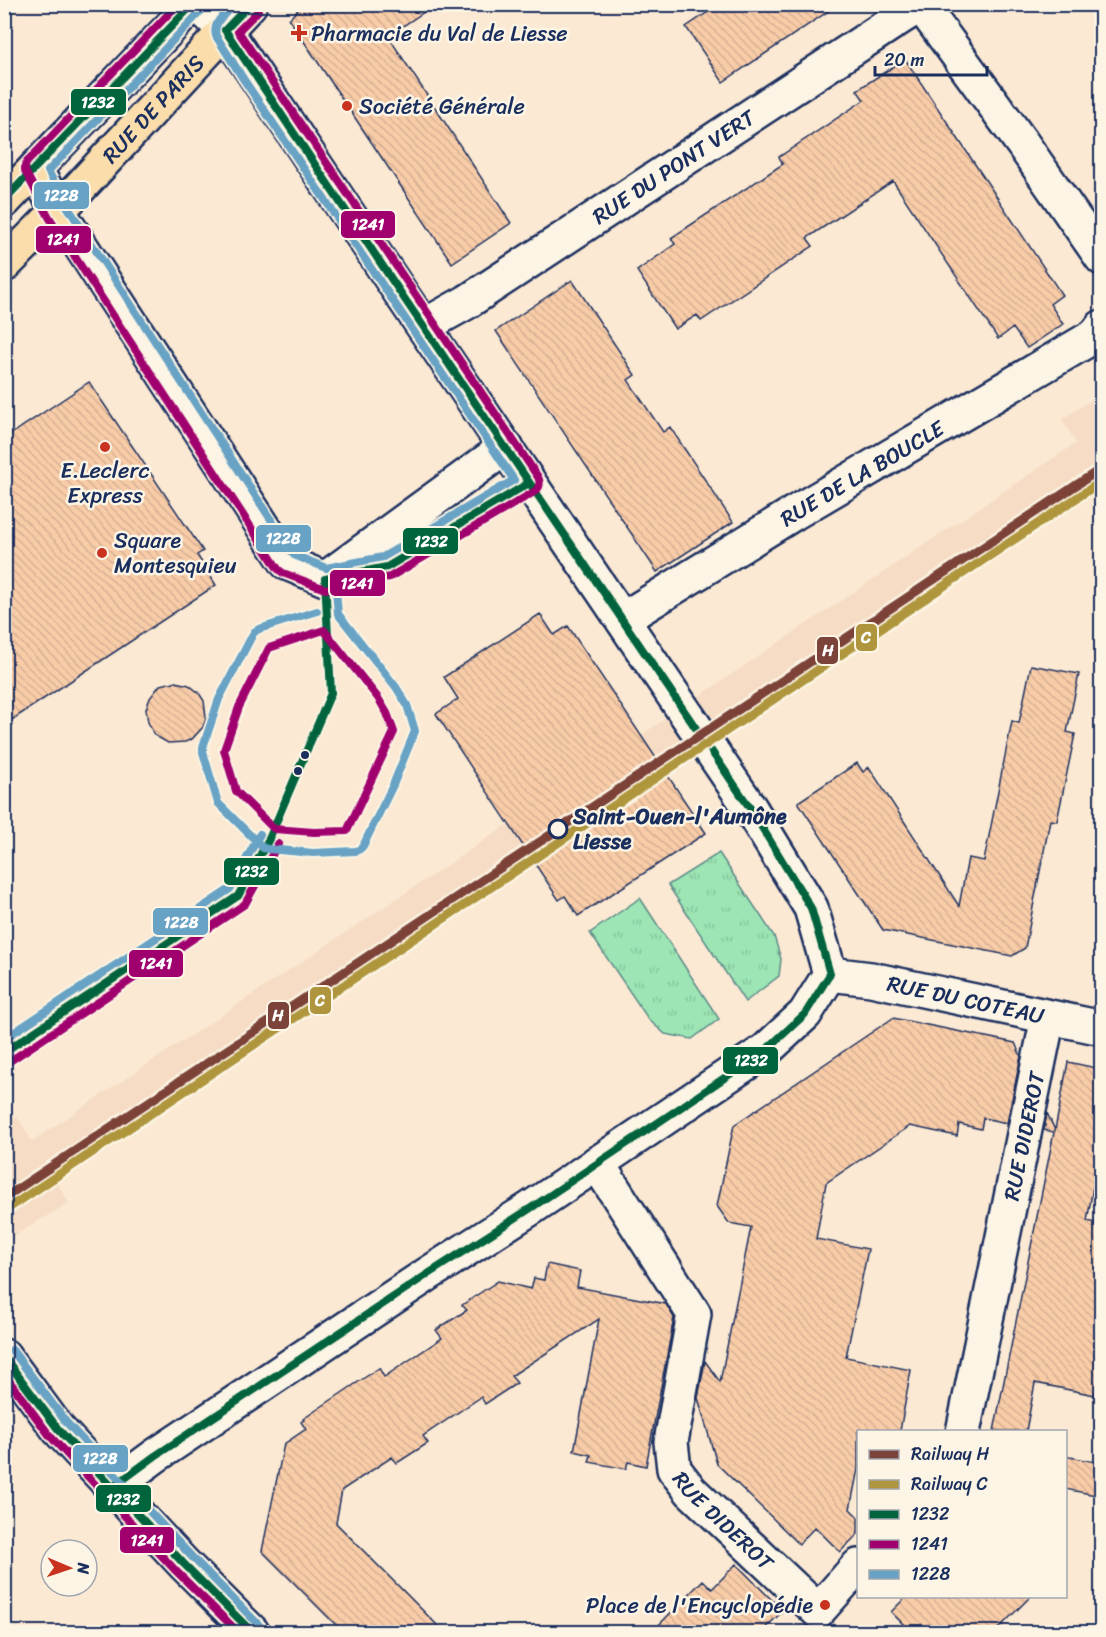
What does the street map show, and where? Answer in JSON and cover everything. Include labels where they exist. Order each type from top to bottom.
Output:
[{"type":"main road","name":"RUE DE PARIS","points":[[4,201],[195,4]]},
{"type":"main road","name":"RUE DE PARIS","points":[[4,265],[58,211],[250,4]]},
{"type":"street","points":[[113,1487],[165,1449],[766,1050],[805,1014],[830,974],[811,908],[750,808],[225,30],[195,4]]},
{"type":"street","points":[[922,5],[1022,143],[1101,258]]},
{"type":"street","name":"RUE DU PONT VERT","points":[[424,326],[467,302],[922,5]]},
{"type":"street","points":[[35,169],[58,211],[287,563],[325,579],[506,447]]},
{"type":"street","name":"RUE DE LA BOUCLE","points":[[627,626],[804,507],[1096,335],[1101,327]]},
{"type":"street","name":"RUE DU COTEAU","points":[[830,974],[871,979],[1101,1028]]},
{"type":"street","name":"RUE DIDEROT","points":[[963,1430],[1048,1017]]},
{"type":"street","name":"RUE DIDEROT","points":[[597,1163],[694,1314],[671,1443],[674,1469],[691,1491],[815,1622],[857,1567]]},
{"type":"street","points":[[4,1356],[58,1429],[184,1564],[252,1632]]},
{"type":"shaded area","points":[[1101,394],[1101,482],[54,1177],[69,1203],[5,1241],[5,1125],[17,1116],[32,1141],[437,872],[1076,443],[1062,419]]},
{"type":"green space","points":[[719,853],[774,936],[781,959],[779,976],[745,1002],[668,885]]},
{"type":"green space","points":[[640,898],[719,1019],[692,1039],[665,1034],[649,1020],[590,933]]},
{"type":"building","points":[[303,4],[436,4],[388,36],[511,223],[452,263],[289,19]]},
{"type":"building","points":[[720,4],[839,4],[723,82],[686,27]]},
{"type":"building","points":[[905,59],[1062,295],[1050,304],[1063,324],[1027,348],[1013,328],[998,339],[893,181],[807,238],[813,246],[701,321],[697,315],[675,329],[637,271],[675,244],[671,238],[783,164],[779,157],[864,100],[857,90]]},
{"type":"building","points":[[572,280],[635,375],[628,380],[663,432],[670,427],[733,522],[657,572],[496,331]]},
{"type":"building","name":"Square Montesquieu","points":[[89,382],[203,551],[197,555],[216,585],[4,725],[4,439]]},
{"type":"building","points":[[540,614],[554,635],[568,626],[706,833],[578,916],[565,896],[559,900],[436,714],[458,699],[444,677]]},
{"type":"building","points":[[1031,665],[1079,674],[1067,732],[1075,734],[1057,821],[1050,820],[1025,948],[1012,956],[883,930],[798,802],[857,763],[863,772],[869,767],[959,906],[968,858],[984,861],[1012,721],[1019,723]]},
{"type":"building","points":[[175,682],[189,685],[199,693],[204,701],[206,718],[203,727],[192,739],[185,742],[168,743],[154,735],[148,722],[146,709],[150,698],[160,685]]},
{"type":"building","points":[[893,1018],[1015,1043],[1021,1056],[1007,1123],[983,1118],[981,1129],[959,1124],[957,1136],[910,1126],[826,1183],[816,1239],[868,1249],[846,1357],[911,1370],[900,1430],[857,1430],[857,1474],[850,1509],[857,1516],[857,1535],[840,1552],[815,1527],[799,1544],[717,1464],[698,1398],[705,1361],[720,1382],[751,1227],[729,1223],[717,1206],[734,1125]]},
{"type":"building","points":[[1068,1062],[1101,1069],[1101,1143],[1087,1221],[1101,1224],[1101,1361],[1095,1395],[1035,1383],[1026,1430],[994,1430],[1054,1132],[1044,1130],[1047,1113],[1055,1130]]},
{"type":"building","points":[[547,1264],[580,1271],[577,1287],[666,1304],[674,1318],[646,1466],[628,1462],[626,1469],[589,1462],[591,1455],[574,1451],[599,1319],[511,1376],[517,1383],[485,1404],[481,1397],[423,1436],[428,1443],[397,1463],[392,1457],[342,1490],[336,1523],[444,1632],[343,1632],[262,1551],[284,1444],[306,1429],[301,1422],[303,1419],[379,1368],[384,1377],[442,1338],[436,1330],[467,1310],[462,1305],[498,1281],[531,1289],[534,1278],[544,1280]]},
{"type":"building","points":[[1067,1456],[1101,1463],[1101,1496],[1067,1489]]},
{"type":"building","points":[[736,1564],[783,1611],[761,1632],[652,1632],[703,1580],[712,1589]]},
{"type":"building","points":[[905,1598],[1029,1598],[995,1632],[911,1632],[891,1612]]},
{"type":"rail line","name":"H","points":[[4,1198],[1102,468]]},
{"type":"rail line","name":"C","points":[[10,1207],[1102,481]]},
{"type":"transit line","name":"1241","points":[[178,4],[27,162],[25,171],[49,217],[278,569],[325,589],[390,577],[534,492],[539,487],[539,481],[238,31],[258,11]]},
{"type":"transit line","name":"1232","points":[[4,200],[193,4]]},
{"type":"transit line","name":"1228","points":[[201,11],[48,171],[67,206],[294,555],[326,568],[383,557],[514,480],[216,36],[218,22],[235,4]]},
{"type":"transit line","name":"1232","points":[[113,1487],[155,1456],[766,1050],[805,1014],[830,974],[811,908],[750,808],[225,30],[250,4]]},
{"type":"transit line","name":"1232","points":[[325,579],[387,567],[529,483]]},
{"type":"transit line","name":"1228","points":[[317,611],[254,632],[219,699],[203,752],[218,803],[263,848],[313,853],[356,851],[363,846],[393,785],[415,731],[407,705],[396,687],[338,614],[335,578]]},
{"type":"transit line","name":"1232","points":[[4,1052],[238,896],[269,839],[331,693],[325,579]]},
{"type":"transit line","name":"1241","points":[[324,630],[378,698],[394,732],[347,831],[314,832],[274,829],[236,791],[224,750],[239,707],[269,648],[324,630]]},
{"type":"transit line","name":"1228","points":[[4,1039],[230,889],[260,834]]},
{"type":"transit line","name":"1241","points":[[10,1061],[245,904],[278,844]]},
{"type":"transit line","name":"1228","points":[[12,1350],[66,1422],[259,1625]]},
{"type":"transit line","name":"1232","points":[[4,1357],[58,1429],[184,1564],[252,1632]]},
{"type":"transit line","name":"1241","points":[[4,1374],[50,1436],[176,1571],[238,1632]]},
{"type":"place","name":"Pharmacie du Val de Liesse","points":[[299,33]]},
{"type":"place","name":"Société Générale","points":[[347,106]]},
{"type":"place","name":"E.Leclerc Express","points":[[105,447]]},
{"type":"place","name":"Square Montesquieu","points":[[102,553]]},
{"type":"place","name":"Saint-Ouen-l'Aumône Liesse","points":[[558,829]]},
{"type":"place","name":"Place de l'Encyclopédie","points":[[825,1605]]}]
